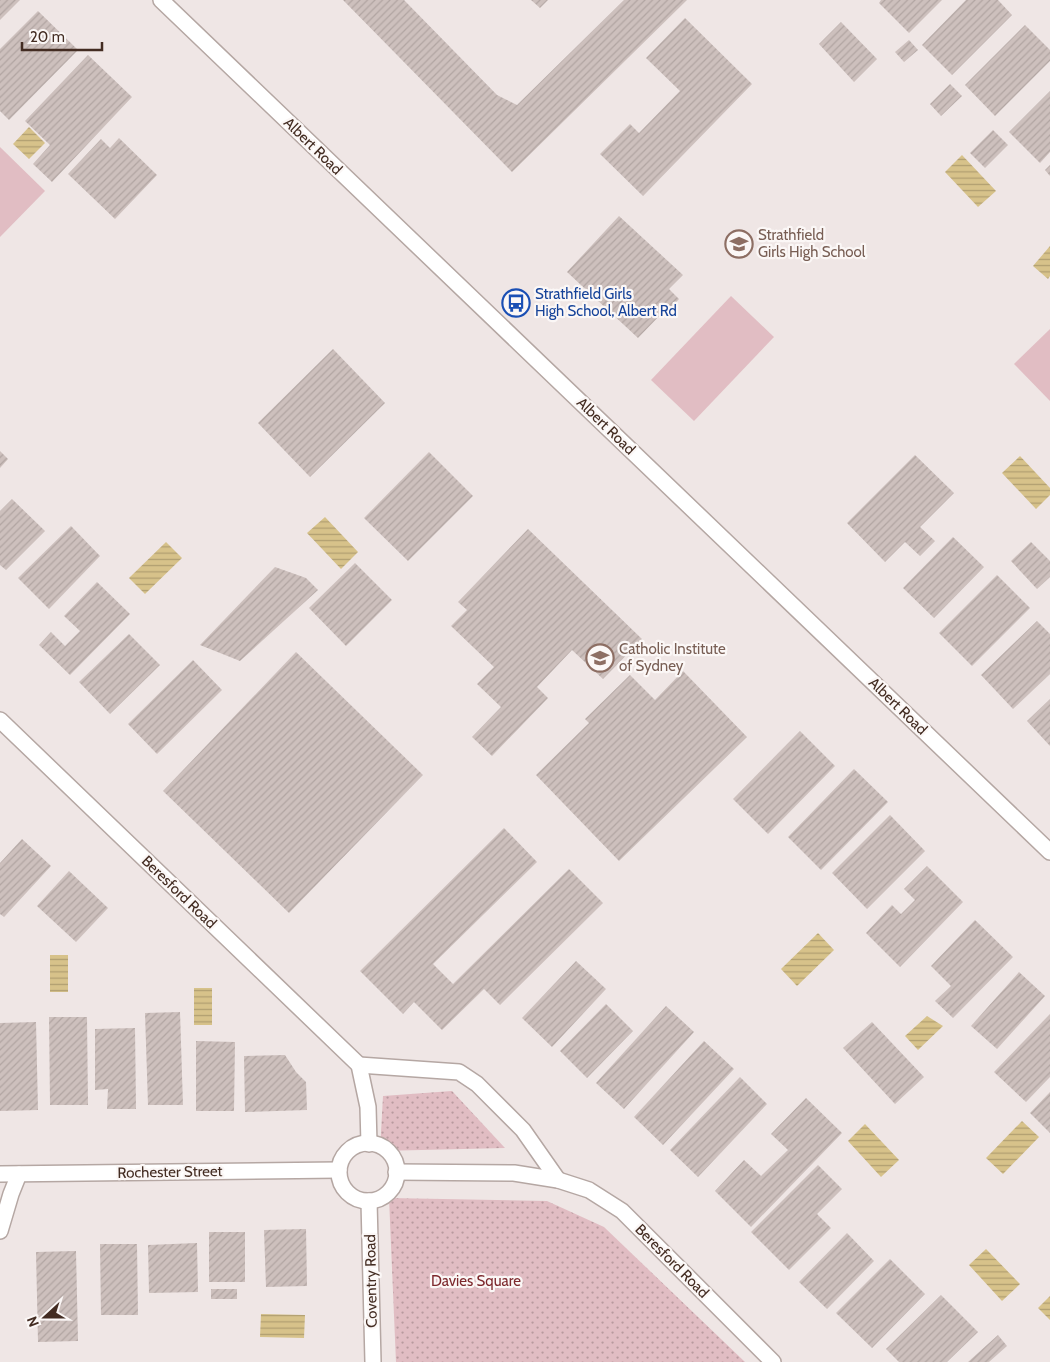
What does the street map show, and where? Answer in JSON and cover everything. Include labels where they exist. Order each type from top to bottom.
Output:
[{"type":"street","name":"Albert Road","points":[[161,0],[1050,852]]},
{"type":"street","name":"Beresford Road","points":[[0,720],[359,1065]]},
{"type":"street","points":[[369,1144],[368,1107],[359,1065],[459,1072],[477,1084],[523,1130],[558,1180]]},
{"type":"street","points":[[369,1144],[386,1150],[395,1162],[395,1181],[387,1194],[379,1199],[369,1201],[355,1198],[347,1192],[340,1180],[339,1170],[344,1156],[350,1149],[359,1145],[369,1144]]},
{"type":"street","name":"Rochester Street","points":[[0,1174],[339,1170]]},
{"type":"street","name":"Beresford Road","points":[[396,1172],[514,1173],[558,1180],[589,1190],[622,1211],[773,1362]]},
{"type":"street","points":[[0,1231],[19,1174]]},
{"type":"street","name":"Coventry Road","points":[[369,1201],[373,1362]]},
{"type":"green space","points":[[0,147],[45,191],[0,237]]},
{"type":"green space","points":[[731,296],[774,337],[694,421],[651,380]]},
{"type":"green space","points":[[1050,329],[1050,401],[1014,364]]},
{"type":"green space","points":[[452,1091],[505,1148],[380,1151],[383,1096]]},
{"type":"green space","name":"Davies Square","points":[[389,1198],[547,1201],[604,1227],[745,1362],[396,1362]]},
{"type":"shaded area","points":[[29,127],[45,143],[29,159],[13,144]]},
{"type":"shaded area","points":[[962,155],[996,191],[978,207],[945,172]]},
{"type":"shaded area","points":[[1050,246],[1050,276],[1048,279],[1033,266]]},
{"type":"shaded area","points":[[1020,456],[1050,488],[1050,495],[1036,509],[1002,473]]},
{"type":"shaded area","points":[[325,517],[358,552],[341,569],[307,533]]},
{"type":"shaded area","points":[[166,542],[182,558],[145,594],[129,578]]},
{"type":"shaded area","points":[[818,933],[834,950],[797,986],[781,969]]},
{"type":"shaded area","points":[[50,955],[68,955],[68,992],[50,992]]},
{"type":"shaded area","points":[[194,988],[212,988],[212,1025],[194,1025]]},
{"type":"shaded area","points":[[927,1016],[943,1026],[918,1050],[905,1036]]},
{"type":"shaded area","points":[[1022,1121],[1039,1137],[1003,1174],[986,1158]]},
{"type":"shaded area","points":[[865,1124],[899,1160],[881,1177],[848,1141]]},
{"type":"shaded area","points":[[986,1249],[1020,1284],[1002,1301],[969,1265]]},
{"type":"shaded area","points":[[1050,1296],[1050,1320],[1038,1308]]},
{"type":"shaded area","points":[[261,1314],[305,1315],[304,1338],[260,1337]]},
{"type":"building","points":[[0,0],[20,0],[0,20]]},
{"type":"building","points":[[343,0],[404,0],[497,95],[517,105],[624,0],[687,0],[512,172]]},
{"type":"building","points":[[531,0],[548,0],[540,8]]},
{"type":"building","points":[[881,0],[942,0],[909,33],[879,3]]},
{"type":"building","points":[[966,0],[998,0],[1012,15],[952,75],[922,45]]},
{"type":"building","points":[[38,11],[78,50],[9,120],[0,111],[0,49]]},
{"type":"building","points":[[685,18],[752,84],[643,196],[600,154],[630,124],[639,133],[680,91],[646,58]]},
{"type":"building","points":[[841,22],[877,59],[854,82],[819,44]]},
{"type":"building","points":[[1025,25],[1050,50],[1050,61],[995,116],[965,85]]},
{"type":"building","points":[[909,40],[918,50],[904,62],[895,52]]},
{"type":"building","points":[[88,55],[132,97],[52,182],[33,164],[50,145],[25,121]]},
{"type":"building","points":[[950,84],[962,96],[941,116],[930,104]]},
{"type":"building","points":[[1050,91],[1050,152],[1040,163],[1009,132]]},
{"type":"building","points":[[993,130],[1008,145],[985,168],[970,153]]},
{"type":"building","points":[[119,138],[157,175],[115,219],[68,174],[101,139],[110,148]]},
{"type":"building","points":[[1050,165],[1050,176],[1045,170]]},
{"type":"building","points":[[619,216],[683,275],[669,289],[679,299],[669,310],[667,308],[638,338],[567,272]]},
{"type":"building","points":[[333,349],[385,403],[310,477],[258,423]]},
{"type":"building","points":[[0,451],[8,459],[0,468]]},
{"type":"building","points":[[429,452],[473,496],[408,561],[364,518]]},
{"type":"building","points":[[915,455],[954,493],[920,527],[935,541],[920,556],[905,542],[885,562],[847,523]]},
{"type":"building","points":[[12,499],[45,531],[6,570],[0,565],[0,511]]},
{"type":"building","points":[[71,526],[100,556],[49,609],[18,578]]},
{"type":"building","points":[[528,529],[642,639],[603,679],[572,650],[537,687],[548,698],[492,756],[472,737],[501,707],[477,684],[494,667],[451,626],[467,610],[458,602]]},
{"type":"building","points":[[953,537],[984,567],[934,618],[903,588]]},
{"type":"building","points":[[1031,542],[1050,561],[1050,577],[1037,589],[1011,561]]},
{"type":"building","points":[[355,563],[392,600],[346,646],[309,608]]},
{"type":"building","points":[[275,567],[306,578],[318,590],[240,661],[200,645]]},
{"type":"building","points":[[997,575],[1030,608],[972,666],[939,633]]},
{"type":"building","points":[[97,582],[130,614],[70,675],[39,645],[51,632],[65,646],[80,631],[64,616]]},
{"type":"building","points":[[1037,621],[1050,634],[1050,674],[1013,709],[981,675]]},
{"type":"building","points":[[129,634],[160,665],[110,714],[79,682]]},
{"type":"building","points":[[296,652],[423,775],[289,913],[163,791]]},
{"type":"building","points":[[193,660],[222,690],[157,754],[128,724]]},
{"type":"building","points":[[683,671],[747,737],[619,861],[536,775],[589,723],[585,719],[630,675],[655,700]]},
{"type":"building","points":[[1050,699],[1050,746],[1027,721]]},
{"type":"building","points":[[800,731],[835,766],[768,834],[733,799]]},
{"type":"building","points":[[854,769],[888,802],[821,870],[788,837]]},
{"type":"building","points":[[890,815],[925,851],[867,909],[832,873]]},
{"type":"building","points":[[504,828],[537,862],[433,964],[453,984],[569,869],[603,903],[500,1005],[484,989],[442,1030],[414,1002],[403,1014],[360,971]]},
{"type":"building","points":[[22,839],[51,866],[4,917],[0,914],[0,863]]},
{"type":"building","points":[[927,866],[963,902],[900,967],[866,933],[892,905],[901,914],[915,900],[904,889]]},
{"type":"building","points":[[69,871],[108,908],[76,942],[37,906]]},
{"type":"building","points":[[975,920],[1013,957],[953,1018],[935,1001],[951,986],[931,966]]},
{"type":"building","points":[[576,961],[606,989],[552,1047],[522,1018]]},
{"type":"building","points":[[1019,972],[1045,996],[997,1049],[971,1026]]},
{"type":"building","points":[[606,1004],[633,1031],[587,1078],[560,1051]]},
{"type":"building","points":[[666,1006],[694,1032],[624,1109],[596,1083]]},
{"type":"building","points":[[180,1012],[183,1105],[148,1105],[145,1013]]},
{"type":"building","points":[[1050,1014],[1050,1077],[1026,1102],[994,1072]]},
{"type":"building","points":[[49,1017],[87,1017],[88,1105],[50,1105]]},
{"type":"building","points":[[36,1022],[38,1110],[0,1111],[0,1023]]},
{"type":"building","points":[[872,1022],[924,1077],[895,1104],[843,1048]]},
{"type":"building","points":[[135,1028],[136,1109],[107,1109],[108,1089],[95,1090],[95,1029]]},
{"type":"building","points":[[196,1041],[235,1042],[234,1111],[196,1111]]},
{"type":"building","points":[[704,1041],[734,1069],[663,1145],[634,1117]]},
{"type":"building","points":[[285,1055],[296,1072],[306,1082],[307,1110],[245,1112],[244,1056]]},
{"type":"building","points":[[740,1077],[767,1104],[698,1177],[670,1150]]},
{"type":"building","points":[[1050,1092],[1050,1133],[1030,1113]]},
{"type":"building","points":[[806,1098],[842,1133],[751,1227],[715,1191],[744,1160],[761,1176],[788,1150],[771,1134]]},
{"type":"building","points":[[818,1165],[842,1189],[817,1214],[831,1228],[789,1270],[751,1232]]},
{"type":"building","points":[[306,1229],[307,1286],[266,1287],[264,1230]]},
{"type":"building","points":[[209,1232],[245,1232],[245,1282],[209,1282]]},
{"type":"building","points":[[847,1233],[874,1261],[827,1309],[799,1282]]},
{"type":"building","points":[[197,1243],[198,1292],[149,1293],[148,1245]]},
{"type":"building","points":[[100,1244],[137,1244],[138,1315],[101,1315]]},
{"type":"building","points":[[76,1251],[78,1341],[38,1342],[36,1252]]},
{"type":"building","points":[[890,1259],[925,1294],[872,1348],[836,1313]]},
{"type":"building","points":[[211,1289],[237,1289],[237,1299],[211,1299]]},
{"type":"building","points":[[941,1295],[978,1332],[947,1362],[899,1362],[886,1349]]},
{"type":"building","points":[[998,1335],[1007,1346],[989,1362],[968,1362]]},
{"type":"place","name":"Strathfield Girls High School","points":[[739,244]]},
{"type":"place","name":"Strathfield Girls High School, Albert Rd","points":[[516,303]]},
{"type":"place","name":"Catholic Institute of Sydney","points":[[600,658]]}]
